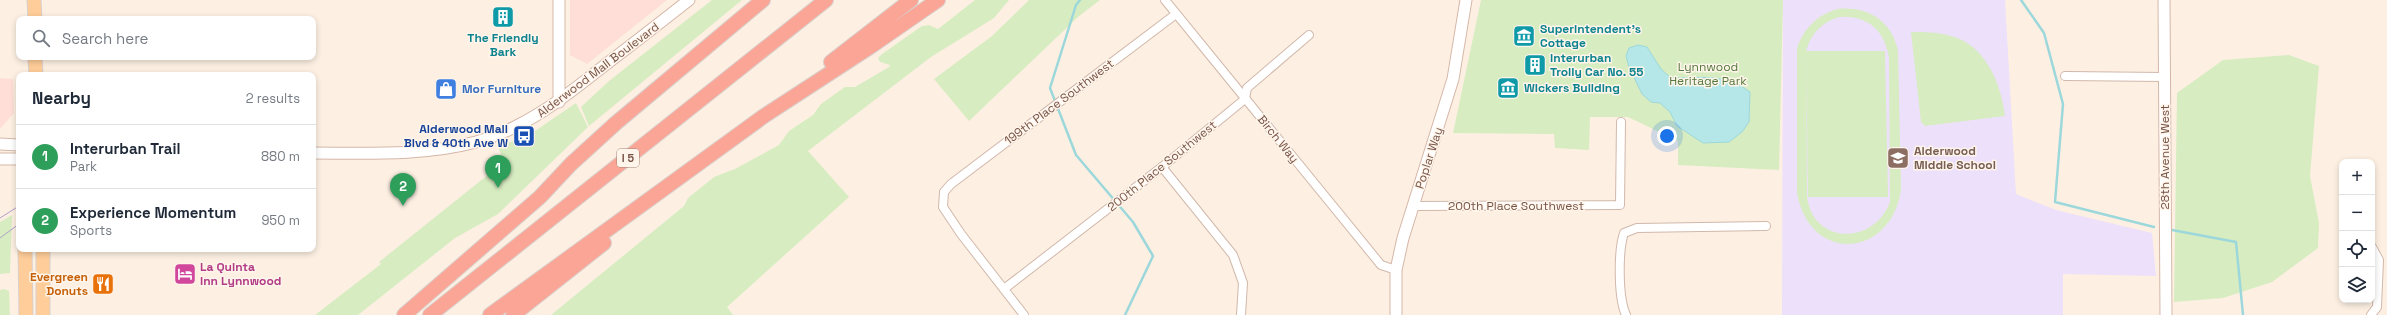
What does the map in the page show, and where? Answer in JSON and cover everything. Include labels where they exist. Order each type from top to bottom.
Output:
[{"type":"highway","points":[[404,315],[534,202],[571,164],[616,123],[763,0]]},
{"type":"highway","name":"I 5","points":[[430,315],[826,0]]},
{"type":"highway","points":[[513,315],[911,0]]},
{"type":"highway","points":[[490,315],[764,116],[870,47],[938,0]]},
{"type":"main road","points":[[34,0],[34,16]]},
{"type":"main road","points":[[559,0],[559,102]]},
{"type":"main road","name":"Alderwood Mall Boulevard","points":[[316,153],[400,152],[456,147],[513,128],[536,117],[559,102],[689,0]]},
{"type":"main road","name":"Poplar Way","points":[[1396,315],[1396,270],[1413,206],[1432,150],[1453,79],[1466,0]]},
{"type":"main road","name":"28th Avenue West","points":[[2164,0],[2166,315]]},
{"type":"main road","points":[[35,60],[36,72]]},
{"type":"main road","points":[[0,144],[16,145]]},
{"type":"main road","points":[[0,159],[16,159]]},
{"type":"main road","points":[[26,252],[26,315]]},
{"type":"main road","points":[[43,252],[43,315]]},
{"type":"street","name":"Birch Way","points":[[1165,0],[1381,265],[1396,270]]},
{"type":"street","name":"199th Place Southwest","points":[[1004,289],[961,234],[943,207],[944,192],[951,184],[1176,14]]},
{"type":"street","name":"200th Place Southwest","points":[[1004,289],[1162,167],[1245,99],[1247,88],[1309,35]]},
{"type":"street","points":[[2064,76],[2165,78]]},
{"type":"street","name":"200th Place Southwest","points":[[1413,206],[1620,205],[1621,122]]},
{"type":"street","points":[[1162,167],[1233,255],[1243,283],[1241,315]]},
{"type":"street","points":[[1626,315],[1622,302],[1620,244],[1624,233],[1637,228],[1766,226]]},
{"type":"street","points":[[2371,315],[2376,307],[2379,260],[2375,253]]},
{"type":"street","points":[[1004,289],[1024,315]]},
{"type":"shaded area","points":[[570,0],[667,0],[587,64],[570,55]]},
{"type":"shaded area","name":"Alderwood Middle School","points":[[1783,0],[2005,0],[2016,194],[2056,210],[2152,233],[2156,276],[2063,274],[2063,315],[1782,315]]},
{"type":"shaded area","points":[[0,78],[13,79],[14,113],[0,129]]},
{"type":"green space","points":[[712,0],[742,0],[589,126],[581,107],[609,81]]},
{"type":"green space","points":[[975,0],[1009,0],[994,18],[931,57],[808,151],[849,197],[727,307],[733,315],[551,315],[684,206],[688,198],[714,177],[735,169],[779,145],[789,131],[813,115],[821,104],[845,87],[855,87],[889,67],[890,65],[880,62],[878,58],[882,54],[922,26],[929,25],[938,29]]},
{"type":"green space","points":[[1029,0],[1100,0],[1078,17],[969,121],[934,79],[992,36]]},
{"type":"green space","name":"Lynnwood Heritage Park","points":[[1481,0],[1783,0],[1779,170],[1678,165],[1678,141],[1628,117],[1590,117],[1589,150],[1555,148],[1554,134],[1453,133]]},
{"type":"green space","points":[[1838,9],[1849,9],[1869,13],[1884,24],[1890,31],[1895,40],[1898,51],[1901,189],[1894,212],[1883,229],[1868,240],[1850,244],[1833,242],[1817,232],[1805,216],[1797,193],[1797,48],[1808,28],[1818,18]],"holes":[[[1839,17],[1849,17],[1867,22],[1879,33],[1887,48],[1889,58],[1890,202],[1882,217],[1870,227],[1857,232],[1844,234],[1831,231],[1819,223],[1811,211],[1807,195],[1806,52],[1808,197],[1888,197],[1885,51],[1806,51],[1814,34],[1822,25]]]},
{"type":"green space","points":[[1911,32],[1931,32],[1951,36],[1974,48],[1990,67],[2000,91],[2005,116],[1925,126],[1921,122]]},
{"type":"green space","points":[[2289,55],[2319,66],[2310,176],[2319,223],[2318,248],[2272,282],[2223,298],[2174,302],[2177,93],[2223,60]]},
{"type":"green space","points":[[576,103],[588,127],[498,214],[455,238],[358,315],[315,315],[381,264],[379,262],[504,162],[498,147],[532,133]]},
{"type":"green space","points":[[12,215],[10,273],[0,274],[0,222]]},
{"type":"green space","points":[[4,289],[9,291],[10,315],[0,315],[0,290]]},
{"type":"water","points":[[1638,45],[1647,47],[1661,69],[1671,78],[1702,77],[1722,79],[1741,86],[1750,92],[1749,122],[1742,132],[1729,142],[1703,143],[1677,126],[1670,112],[1660,103],[1651,102],[1642,94],[1629,67],[1626,56],[1629,48]]},
{"type":"waterway","points":[[1080,0],[1076,5],[1050,88],[1076,155],[1133,222],[1153,256],[1125,315]]},
{"type":"waterway","points":[[2021,0],[2044,33],[2063,104],[2055,202],[2154,227]]},
{"type":"waterway","points":[[2172,230],[2236,242],[2243,315]]},
{"type":"tram line","points":[[0,218],[16,208]]},
{"type":"tram line","points":[[0,238],[16,226]]},
{"type":"place","name":"The Friendly Bark","points":[[503,17]]},
{"type":"place","name":"Superintendent's Cottage","points":[[1524,36]]},
{"type":"place","name":"Interurban Trolly Car No. 55","points":[[1535,65]]},
{"type":"place","name":"Wickers Building","points":[[1508,88]]},
{"type":"place","name":"Mor Furniture","points":[[446,89]]},
{"type":"place","name":"Alderwood Mall Blvd & 40th Ave W","points":[[524,136]]},
{"type":"place","name":"Alderwood Middle School","points":[[1898,158]]},
{"type":"place","name":"Interurban Trail","points":[[498,188]]},
{"type":"place","name":"Experience Momentum","points":[[403,206]]},
{"type":"place","name":"La Quinta Inn Lynnwood","points":[[185,274]]},
{"type":"place","name":"Evergreen Donuts","points":[[103,284]]}]
